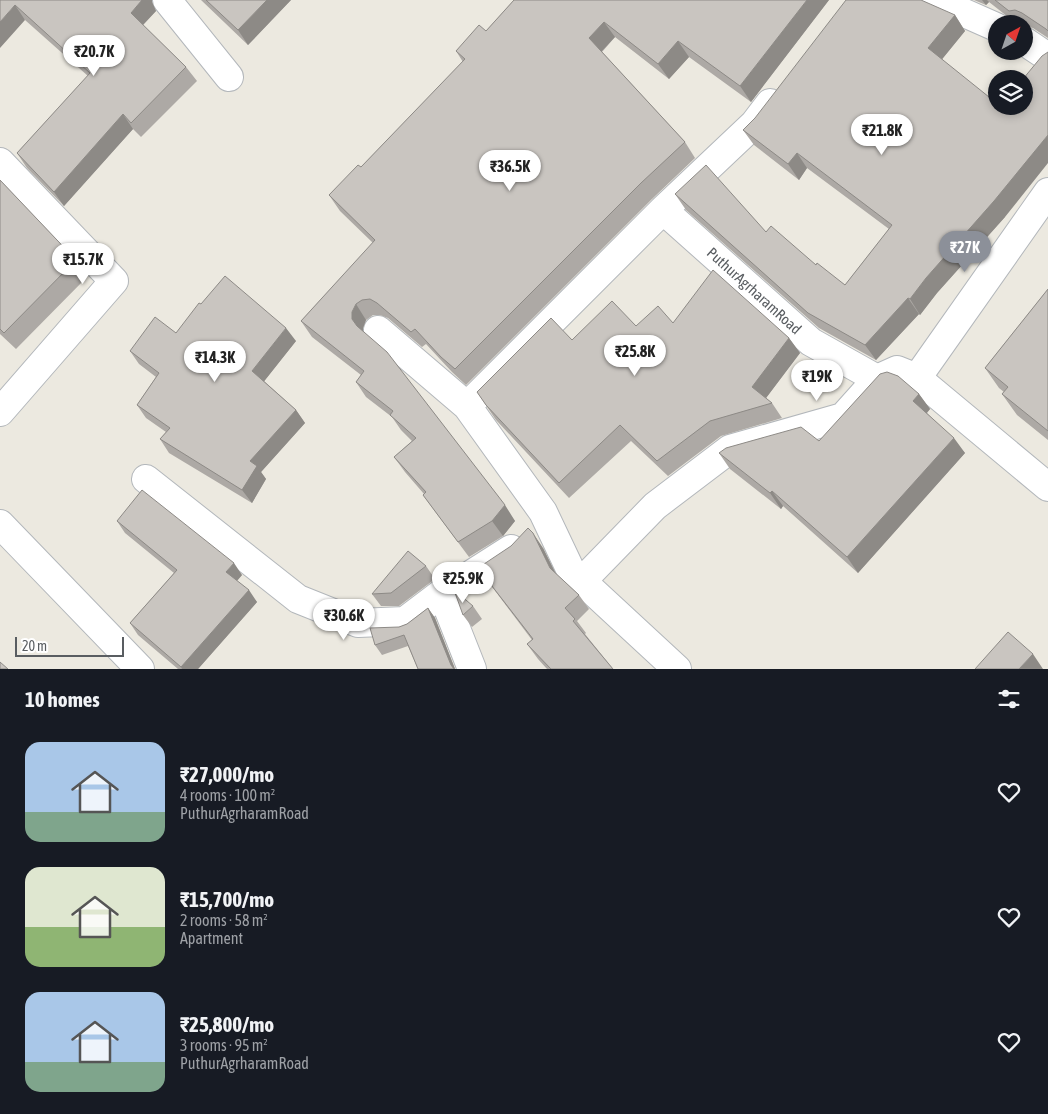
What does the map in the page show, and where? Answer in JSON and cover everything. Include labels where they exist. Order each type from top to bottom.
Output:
[{"type":"street","points":[[167,0],[229,77]]},
{"type":"street","points":[[935,0],[988,23]]},
{"type":"street","points":[[1033,47],[1048,57]]},
{"type":"street","points":[[467,406],[662,210],[754,124],[784,85]]},
{"type":"street","points":[[0,162],[114,280],[0,412]]},
{"type":"street","points":[[917,378],[1048,192]]},
{"type":"street","name":"PuthurAgrharamRoad","points":[[662,210],[810,342],[877,379]]},
{"type":"street","points":[[378,330],[467,406],[543,512],[572,571],[677,669]]},
{"type":"street","points":[[582,581],[655,506],[730,449],[843,417],[877,379],[897,370],[917,378],[1048,487]]},
{"type":"street","points":[[146,479],[298,599],[358,623],[405,621],[442,593],[512,548],[543,512]]},
{"type":"street","points":[[0,524],[140,669]]},
{"type":"street","points":[[442,593],[472,669]]},
{"type":"building","points":[[0,0],[142,0],[131,13],[186,67],[131,123],[123,114],[54,192],[17,153],[90,73],[15,5],[0,22]]},
{"type":"building","points":[[206,0],[267,0],[238,30]]},
{"type":"building","points":[[514,0],[807,0],[740,86],[678,41],[658,64],[604,22],[589,38],[685,142],[641,183],[455,369],[415,329],[411,332],[377,303],[370,299],[362,300],[356,304],[352,312],[352,319],[357,326],[387,352],[505,505],[492,521],[458,542],[423,495],[426,492],[394,457],[416,438],[390,415],[393,411],[356,382],[364,371],[301,321],[375,240],[329,195],[358,165],[361,167],[465,59],[456,51],[479,25],[486,31]]},
{"type":"building","points":[[846,0],[921,0],[955,15],[928,48],[988,96],[988,115],[1033,115],[1033,70],[1030,70],[1042,56],[1048,52],[1048,135],[910,299],[908,298],[865,345],[808,313],[675,194],[706,165],[766,232],[771,226],[816,265],[817,263],[845,285],[892,225],[797,153],[788,164],[743,130],[755,118]]},
{"type":"building","points":[[995,0],[1048,0],[1048,31],[1033,20],[1033,15],[1025,15],[1015,10],[1009,11]]},
{"type":"building","points":[[0,180],[76,260],[4,333],[0,329]]},
{"type":"building","points":[[713,270],[789,338],[752,387],[772,403],[710,421],[657,461],[620,425],[559,483],[486,405],[477,392],[551,318],[572,340],[612,301],[636,326],[658,306],[673,323]]},
{"type":"building","points":[[225,276],[286,328],[252,371],[296,410],[250,461],[257,466],[242,490],[160,439],[170,428],[137,405],[159,373],[130,351],[155,317],[176,333],[199,303],[201,304]]},
{"type":"building","points":[[1048,289],[1048,431],[1002,394],[1008,387],[985,368]]},
{"type":"building","points":[[887,372],[898,376],[919,394],[913,401],[954,438],[847,557],[772,491],[770,493],[719,453],[726,448],[801,427],[819,441],[880,374]]},
{"type":"building","points":[[142,490],[234,563],[226,572],[249,590],[181,667],[130,623],[177,570],[117,521]]},
{"type":"building","points":[[528,528],[533,533],[550,568],[579,595],[565,608],[575,619],[573,621],[613,669],[551,669],[527,644],[533,639],[478,568],[511,546]]},
{"type":"building","points":[[408,551],[426,566],[391,593],[372,594]]},
{"type":"building","points":[[454,590],[473,606],[463,615]]},
{"type":"building","points":[[428,608],[454,669],[418,669],[404,635],[375,645],[370,628],[399,627],[407,624]]},
{"type":"building","points":[[1008,632],[1033,654],[1019,669],[975,669]]},
{"type":"building","points":[[0,662],[8,669],[0,669]]}]
